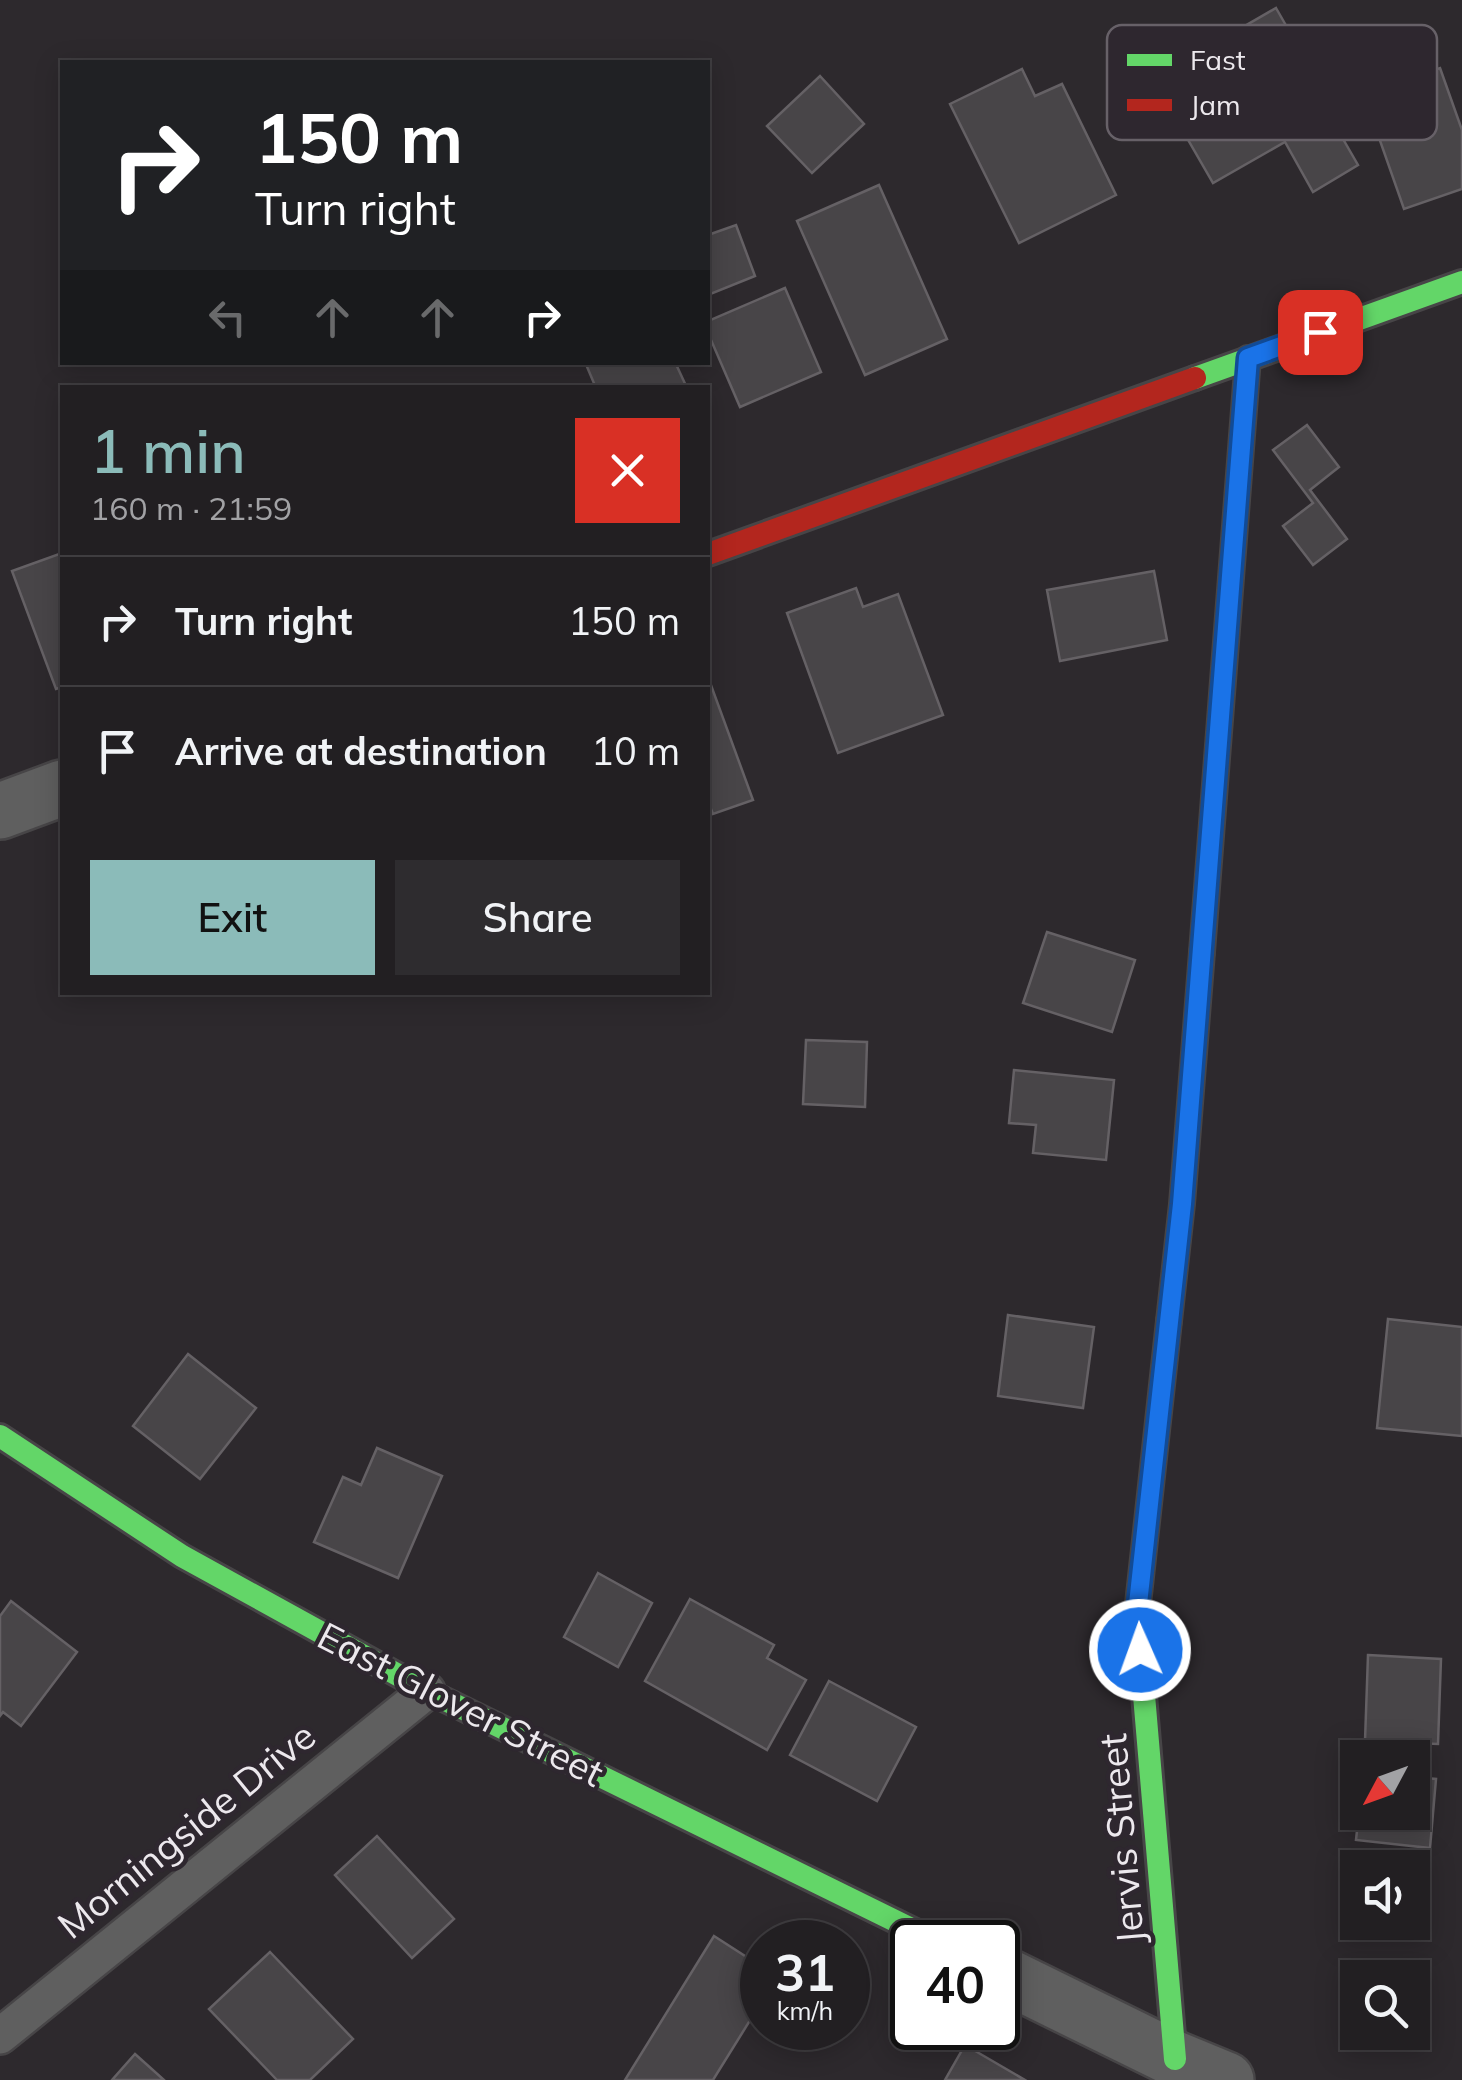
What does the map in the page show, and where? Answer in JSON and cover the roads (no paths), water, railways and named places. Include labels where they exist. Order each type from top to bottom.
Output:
[{"type":"street","points":[[710,553],[1462,282]]},
{"type":"street","name":"Jervis Street","points":[[1175,2059],[1137,1613],[1182,1204],[1248,358]]},
{"type":"street","points":[[0,810],[60,789]]},
{"type":"street","name":"East Glover Street","points":[[0,1436],[182,1556],[426,1690],[893,1920]]},
{"type":"street","points":[[1020,1983],[1226,2080]]},
{"type":"lane","name":"Morningside Drive","points":[[0,2036],[426,1690]]}]
